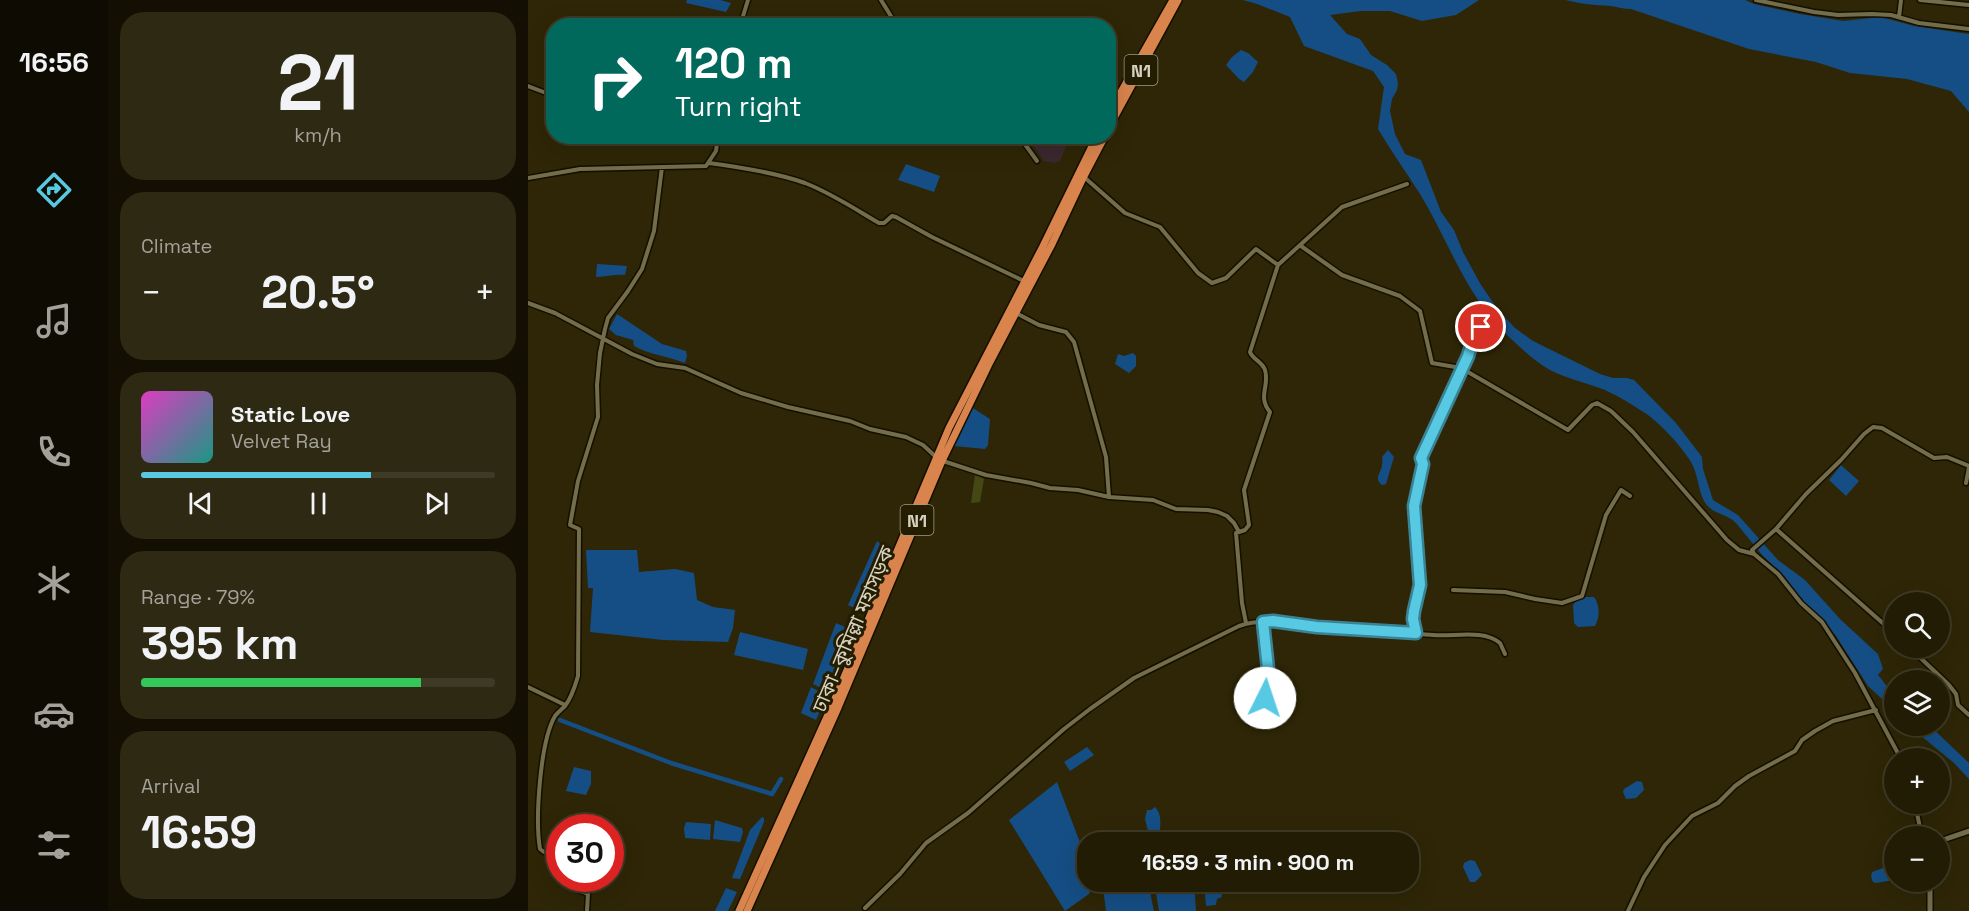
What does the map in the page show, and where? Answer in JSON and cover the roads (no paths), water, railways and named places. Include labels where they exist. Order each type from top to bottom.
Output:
[{"type":"highway","name":"N1","points":[[1116,101],[1172,6],[1178,0]]},
{"type":"highway","name":"N1","points":[[1116,114],[1172,6]]},
{"type":"highway","name":"ঢাকা–কুমিল্লা মহাসড়ক","points":[[747,911],[837,711],[939,459],[949,428],[1093,144]]},
{"type":"highway","name":"ঢাকা–কুমিল্লা মহাসড়ক","points":[[739,911],[831,708],[939,459],[1052,244],[1101,144]]},
{"type":"street","points":[[742,18],[748,0]]},
{"type":"street","points":[[881,0],[892,18]]},
{"type":"street","points":[[1756,0],[1838,15],[1872,14],[1969,29]]},
{"type":"street","points":[[1899,17],[1901,0]]},
{"type":"street","points":[[1920,0],[1969,5]]},
{"type":"street","points":[[528,86],[546,93]]},
{"type":"street","points":[[528,178],[580,170],[706,166],[716,151],[716,144]]},
{"type":"street","points":[[1025,144],[1037,161]]},
{"type":"street","points":[[710,163],[736,166],[805,183],[879,223],[884,223],[892,216],[896,217],[932,237],[1025,281]]},
{"type":"street","points":[[546,852],[540,849],[538,802],[547,740],[555,716],[573,692],[578,676],[579,530],[570,525],[578,481],[598,417],[597,384],[600,353],[608,318],[642,269],[654,231],[662,167]]},
{"type":"street","points":[[1084,176],[1125,213],[1160,227],[1198,273],[1212,284],[1226,278],[1256,249],[1278,265]]},
{"type":"street","points":[[1246,623],[1236,533],[1245,530],[1249,525],[1244,490],[1270,412],[1263,400],[1265,371],[1262,364],[1252,357],[1250,352],[1278,265],[1342,207],[1407,184]]},
{"type":"street","points":[[1301,246],[1342,275],[1400,296],[1420,311],[1432,363],[1461,368],[1568,430],[1592,405],[1598,403],[1611,411],[1634,432],[1727,540],[1739,550],[1753,552],[1778,574],[1801,603],[1822,622],[1855,673],[1895,748]]},
{"type":"street","points":[[528,303],[555,313],[632,354],[657,364],[685,368],[741,393],[906,437],[922,445],[939,459],[986,475],[1109,497],[1153,500],[1176,509],[1218,512],[1227,516],[1239,531]]},
{"type":"street","points":[[1016,313],[1039,325],[1066,332],[1074,342],[1106,457],[1109,497]]},
{"type":"street","points":[[1416,633],[1413,619],[1420,585],[1414,506],[1423,464],[1421,458],[1478,330],[1489,321]]},
{"type":"street","points":[[1753,552],[1864,434],[1873,428],[1882,428],[1934,458],[1947,457],[1969,467],[1966,483]]},
{"type":"street","points":[[1454,590],[1505,592],[1562,603],[1582,596],[1606,515],[1621,490],[1630,496]]},
{"type":"street","points":[[1776,529],[1884,624]]},
{"type":"street","points":[[864,908],[900,874],[926,843],[990,795],[1090,709],[1134,678],[1246,623],[1273,621],[1317,627],[1448,636],[1489,636],[1500,643],[1505,654]]},
{"type":"street","points":[[1262,711],[1269,678],[1263,622]]},
{"type":"street","points":[[1921,658],[1949,685],[1956,694],[1959,705],[1969,715]]},
{"type":"street","points":[[528,687],[565,705]]},
{"type":"street","points":[[1628,911],[1644,877],[1665,845],[1692,816],[1718,803],[1749,776],[1795,751],[1802,740],[1815,731],[1833,721],[1876,710]]},
{"type":"street","points":[[1950,838],[1969,831]]},
{"type":"street","points":[[583,892],[588,894],[587,911]]},
{"type":"street","points":[[1929,911],[1930,892]]},
{"type":"water","points":[[687,0],[720,0],[731,3],[726,12],[686,3]]},
{"type":"water","points":[[1243,0],[1479,0],[1456,15],[1422,21],[1390,11],[1361,11],[1330,15],[1347,34],[1360,39],[1371,55],[1396,74],[1397,90],[1392,99],[1390,111],[1395,134],[1405,154],[1421,160],[1441,212],[1454,230],[1481,285],[1499,311],[1515,328],[1533,341],[1600,374],[1634,380],[1676,423],[1702,457],[1703,469],[1713,500],[1738,515],[1778,560],[1805,580],[1841,620],[1878,654],[1883,669],[1878,675],[1884,682],[1884,701],[1868,686],[1836,636],[1815,611],[1803,602],[1785,577],[1763,556],[1736,523],[1707,506],[1691,462],[1664,429],[1651,417],[1615,395],[1544,367],[1494,321],[1459,268],[1420,194],[1378,129],[1384,87],[1373,71],[1304,46],[1290,17]]},
{"type":"water","points":[[1565,0],[1745,0],[1800,14],[1843,21],[1881,17],[1914,26],[1969,34],[1969,112],[1951,91],[1907,79],[1850,73],[1816,62],[1749,49],[1631,9]]},
{"type":"water","points":[[1241,50],[1258,62],[1244,82],[1226,65]]},
{"type":"water","points":[[906,164],[940,176],[934,192],[898,180]]},
{"type":"water","points":[[597,264],[627,266],[625,275],[596,277]]},
{"type":"water","points":[[617,314],[662,344],[686,351],[685,363],[640,349],[634,346],[633,340],[616,335],[609,329]]},
{"type":"water","points":[[1133,353],[1136,356],[1136,366],[1129,373],[1115,364],[1118,354],[1124,356]]},
{"type":"water","points":[[970,406],[990,419],[988,445],[985,449],[954,446]]},
{"type":"water","points":[[1388,450],[1394,457],[1386,484],[1382,485],[1378,478],[1382,457]]},
{"type":"water","points":[[1841,465],[1859,481],[1846,496],[1829,480]]},
{"type":"water","points":[[877,541],[886,549],[862,612],[848,605]]},
{"type":"water","points":[[586,550],[637,550],[639,572],[675,569],[694,573],[697,600],[713,607],[735,610],[733,628],[728,642],[663,640],[590,632],[593,588],[588,588]]},
{"type":"water","points":[[1584,597],[1594,597],[1597,604],[1598,615],[1595,626],[1578,627],[1574,623],[1573,605]]},
{"type":"water","points":[[836,623],[852,630],[854,634],[829,692],[813,684]]},
{"type":"water","points":[[740,632],[808,649],[803,670],[734,655]]},
{"type":"water","points":[[811,687],[822,693],[825,699],[816,720],[801,713]]},
{"type":"water","points":[[1921,736],[1941,736],[1969,763],[1969,779],[1950,760],[1950,748],[1936,748]]},
{"type":"water","points":[[1087,747],[1094,755],[1070,771],[1064,762]]},
{"type":"water","points":[[574,767],[591,771],[591,784],[586,795],[566,791]]},
{"type":"water","points":[[1637,781],[1642,782],[1644,790],[1636,798],[1626,799],[1624,789]]},
{"type":"water","points":[[1057,782],[1077,835],[1077,892],[1090,892],[1089,894],[1065,911],[1009,820]]},
{"type":"water","points":[[1155,807],[1158,810],[1159,832],[1148,831],[1145,819],[1147,810]]},
{"type":"water","points":[[762,817],[764,822],[740,879],[732,878],[750,830]]},
{"type":"water","points":[[715,820],[742,828],[740,842],[713,839]]},
{"type":"water","points":[[686,822],[711,824],[710,840],[685,838]]},
{"type":"water","points":[[1470,860],[1475,861],[1482,875],[1475,882],[1470,882],[1463,867],[1464,863]]},
{"type":"water","points":[[1884,868],[1884,882],[1873,882],[1872,872]]},
{"type":"water","points":[[726,888],[737,892],[728,911],[715,911]]},
{"type":"water","points":[[1104,892],[1150,892],[1154,911],[1106,911]]},
{"type":"water","points":[[1156,892],[1195,892],[1196,911],[1159,911]]},
{"type":"water","points":[[1205,892],[1221,892],[1222,897],[1217,899],[1216,905],[1206,906]]},
{"type":"waterway","points":[[560,720],[671,763],[772,794],[781,779]]}]
